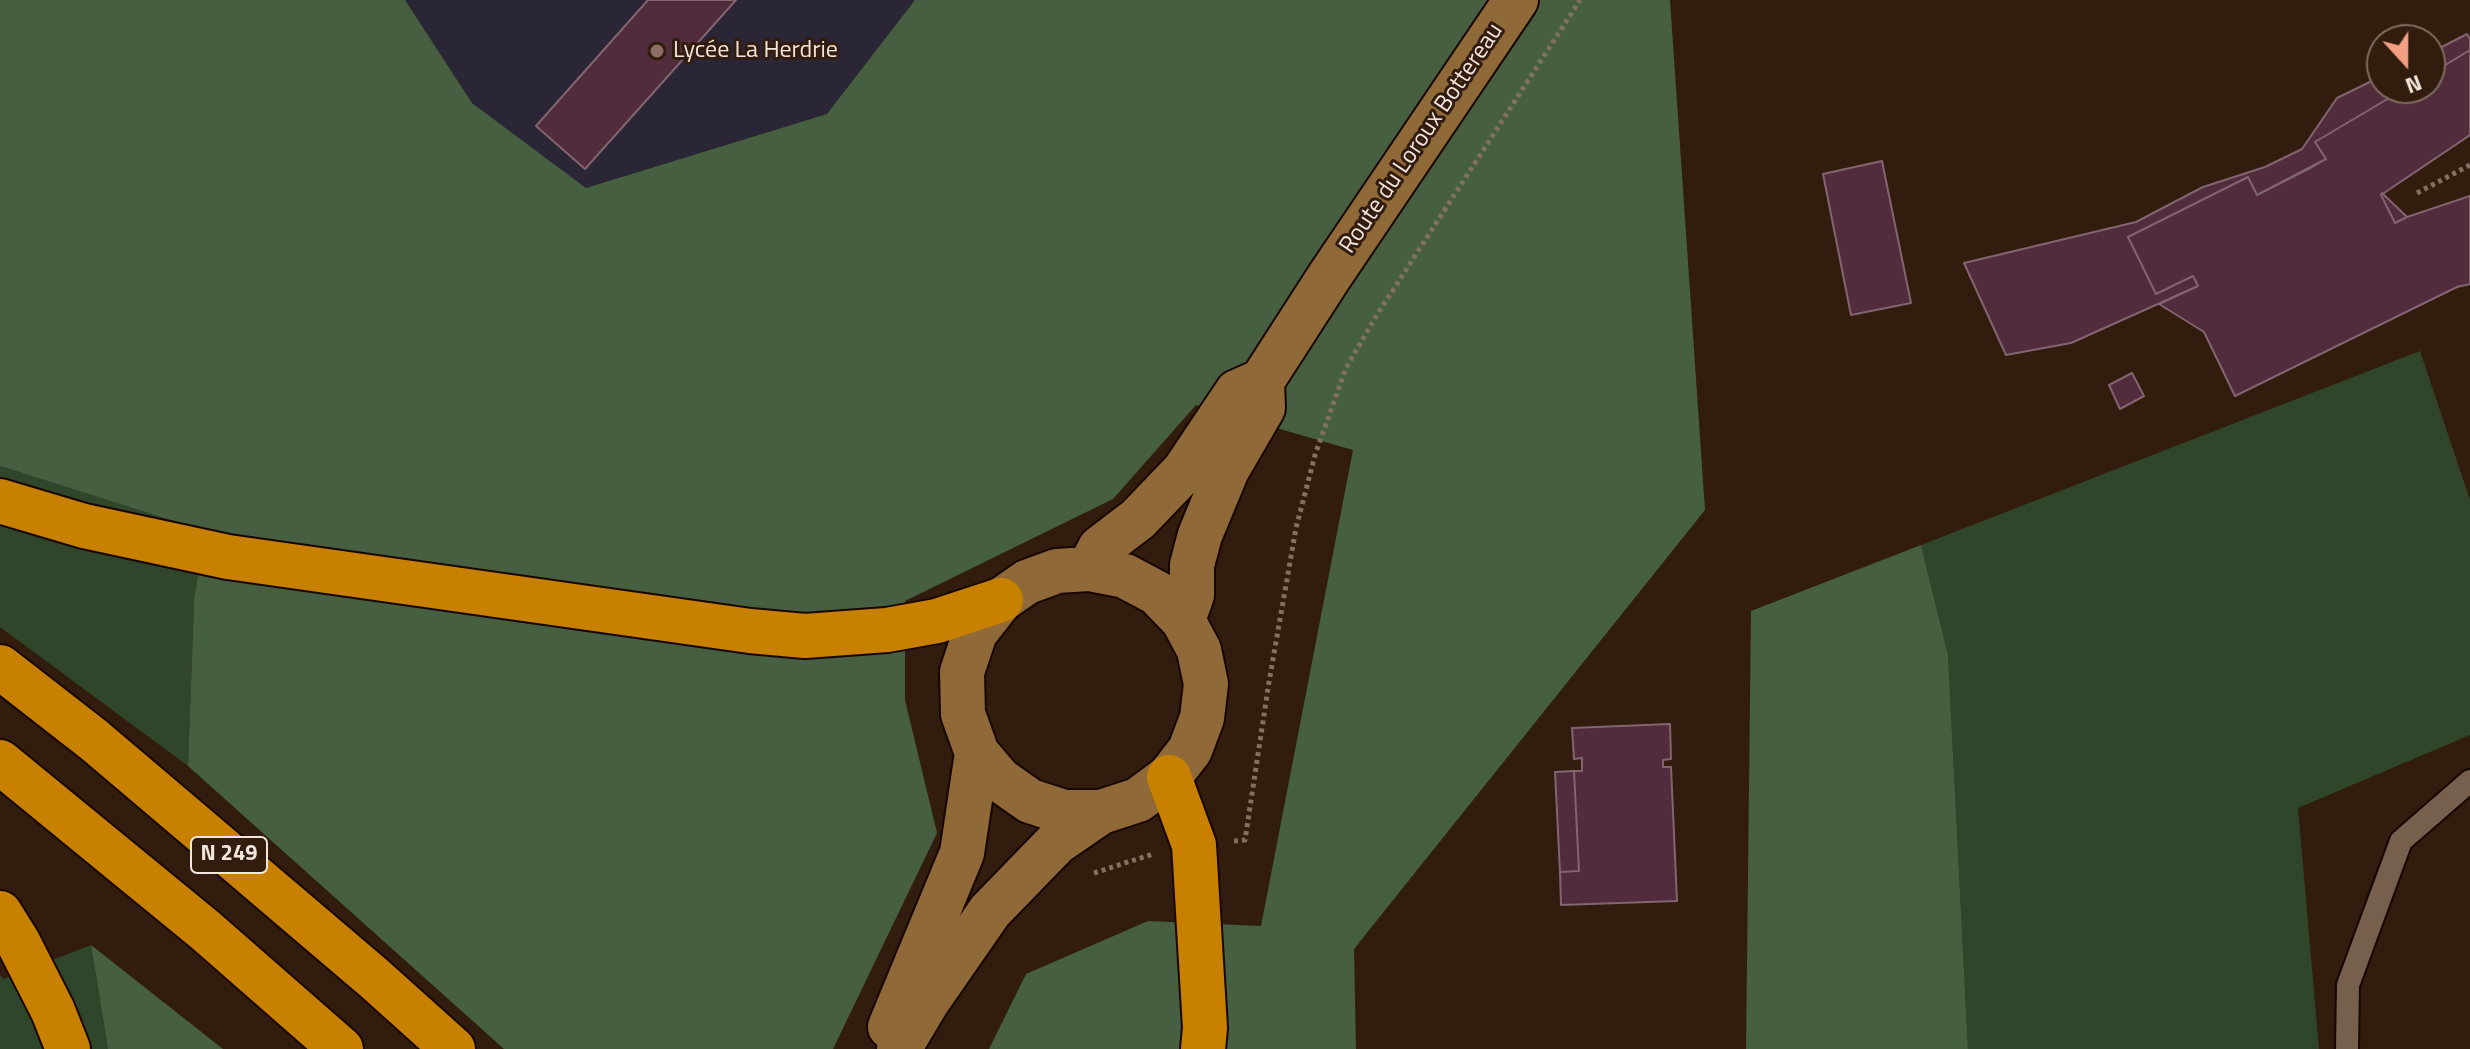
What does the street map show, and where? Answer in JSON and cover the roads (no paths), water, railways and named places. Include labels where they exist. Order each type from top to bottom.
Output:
[{"type":"highway","points":[[0,501],[84,526],[228,557],[750,631],[805,636],[887,630],[937,621],[1001,600]]},
{"type":"highway","name":"N 249","points":[[0,667],[94,740],[453,1049]]},
{"type":"highway","name":"N 249","points":[[0,762],[205,930],[341,1049]]},
{"type":"highway","points":[[1169,777],[1194,845],[1205,1028],[1203,1049]]},
{"type":"highway","points":[[0,913],[53,1011],[68,1049]]},
{"type":"main road","name":"Route du Loroux Bottereau","points":[[1262,381],[1516,0]]},
{"type":"main road","points":[[1089,569],[1100,548],[1138,519],[1184,471],[1237,392],[1262,381],[1263,408],[1227,470],[1200,535],[1192,565],[1192,595],[1183,620]]},
{"type":"main road","points":[[899,1049],[927,1002],[990,911],[1056,843],[1101,812],[1138,800],[1169,777],[1190,750],[1202,718],[1206,684],[1199,650],[1183,620],[1157,593],[1125,576],[1089,569],[1057,571],[1027,582],[1001,600],[975,633],[962,672],[963,714],[977,753],[1000,780],[1030,801],[1064,812],[1101,812]]},
{"type":"main road","points":[[882,1049],[902,993],[962,853],[977,753]]},
{"type":"lane","points":[[2347,1049],[2348,985],[2401,841],[2470,781]]},
{"type":"place","name":"Lycée La Herdrie","points":[[657,51]]}]
